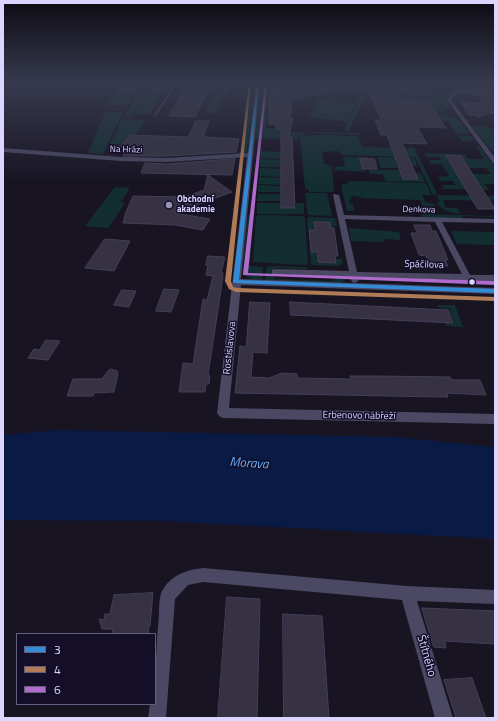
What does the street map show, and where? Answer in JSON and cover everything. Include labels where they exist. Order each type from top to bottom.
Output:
[{"type":"street","name":"Rostislavova","points":[[223,413],[254,117]]},
{"type":"street","points":[[461,117],[495,162]]},
{"type":"street","name":"Na Hrázi","points":[[3,150],[121,160],[167,160],[250,155]]},
{"type":"street","points":[[336,194],[356,286]]},
{"type":"street","name":"Denkova","points":[[342,217],[495,221]]},
{"type":"street","points":[[438,220],[467,277]]},
{"type":"street","name":"Spáčilova","points":[[275,272],[495,278]]},
{"type":"street","points":[[236,282],[495,291]]},
{"type":"street","name":"Erbenovo nábřeží","points":[[223,413],[495,419]]},
{"type":"street","points":[[157,718],[168,596],[177,583],[189,577],[203,575],[407,593],[495,597]]},
{"type":"street","name":"Štítného","points":[[407,593],[444,718]]},
{"type":"green space","points":[[103,117],[121,117],[103,154],[88,153]]},
{"type":"green space","points":[[248,117],[252,117],[247,152],[243,154]]},
{"type":"green space","points":[[257,117],[267,117],[266,128],[289,129],[289,132],[361,133],[358,135],[304,133],[305,136],[311,136],[312,142],[311,135],[340,135],[342,141],[341,136],[358,136],[362,147],[414,148],[437,193],[435,193],[436,195],[495,196],[495,199],[492,200],[495,201],[443,200],[446,208],[458,208],[460,214],[444,210],[437,203],[440,202],[436,196],[433,195],[415,157],[343,155],[338,151],[322,152],[324,164],[332,166],[334,192],[309,192],[308,189],[305,189],[300,137],[298,137],[298,139],[281,136],[281,139],[255,138]]},
{"type":"green space","points":[[308,117],[349,117],[347,122]]},
{"type":"green space","points":[[350,117],[356,117],[349,131],[344,130]]},
{"type":"green space","points":[[409,117],[449,117],[460,120],[470,134],[457,134],[448,121],[410,120]]},
{"type":"green space","points":[[122,119],[146,120],[128,145],[110,144]]},
{"type":"green space","points":[[472,126],[485,126],[495,131],[495,153],[490,150]]},
{"type":"green space","points":[[458,136],[472,136],[477,143],[473,141],[464,141],[465,143]]},
{"type":"green space","points":[[477,146],[479,146],[495,167],[495,184],[485,184],[489,190],[444,189],[442,185],[455,185],[453,181],[440,181],[438,177],[449,176],[442,164],[431,164],[429,160],[441,160],[439,157],[427,157],[425,153],[465,154],[468,159],[484,159]],"holes":[[[446,155],[461,156],[466,164],[466,168],[486,168],[491,174],[470,174],[475,178],[481,188],[460,164],[451,164]]]},
{"type":"green space","points":[[261,151],[281,152],[281,159],[260,158]]},
{"type":"green space","points":[[343,157],[375,158],[378,165],[376,165],[374,158],[360,158],[365,172],[335,170],[335,167],[345,166]]},
{"type":"green space","points":[[378,157],[414,158],[418,167],[413,166],[410,160],[395,160],[398,168],[381,168]]},
{"type":"green space","points":[[260,159],[281,160],[281,167],[260,167]]},
{"type":"green space","points":[[260,168],[281,169],[281,177],[259,176]]},
{"type":"green space","points":[[369,170],[399,170],[403,179],[418,179],[415,173],[421,173],[425,182],[385,181],[383,174],[370,174]]},
{"type":"green space","points":[[259,177],[281,178],[281,185],[258,184]]},
{"type":"green space","points":[[350,181],[426,183],[431,195],[422,195],[425,202],[435,204],[432,213],[415,212],[413,207],[423,207],[420,200],[353,198],[366,197],[351,196],[352,199],[349,200],[350,204],[353,204],[354,211],[347,211],[341,185]]},
{"type":"green space","points":[[258,185],[281,186],[281,192],[258,192]]},
{"type":"green space","points":[[115,187],[130,188],[121,202],[125,203],[108,228],[85,226]]},
{"type":"green space","points":[[327,193],[332,216],[308,215],[305,194]]},
{"type":"green space","points":[[258,194],[281,194],[281,201],[257,201]]},
{"type":"green space","points":[[257,203],[281,203],[281,208],[296,208],[296,203],[304,203],[304,214],[257,214]]},
{"type":"green space","points":[[248,214],[253,215],[250,262],[243,263]]},
{"type":"green space","points":[[421,214],[495,217],[462,216],[463,219],[422,218]]},
{"type":"green space","points":[[256,216],[302,216],[305,218],[308,264],[253,262]]},
{"type":"green space","points":[[307,218],[335,218],[337,226],[331,226],[330,222],[313,222],[314,230],[308,230]]},
{"type":"green space","points":[[349,228],[399,232],[401,240],[383,239],[384,242],[351,241]]},
{"type":"green space","points":[[451,231],[495,232],[495,245],[457,244]]},
{"type":"green space","points":[[310,252],[316,252],[317,262],[336,263],[336,259],[342,259],[343,263],[338,266],[312,265]]},
{"type":"green space","points":[[242,265],[263,267],[262,280],[245,275],[243,273]]},
{"type":"green space","points":[[269,266],[306,267],[309,269],[274,268],[274,279],[334,281],[336,276],[343,276],[345,280],[341,283],[265,280],[266,268]]},
{"type":"green space","points":[[438,305],[455,305],[463,327],[446,326],[445,323],[454,323],[449,309],[439,308]]},
{"type":"water","name":"Morava","points":[[57,430],[395,437],[495,447],[495,539],[166,521],[3,520],[3,435]]},
{"type":"building","points":[[269,117],[293,118],[289,137],[292,137],[295,208],[281,208],[281,129],[276,129],[276,125],[269,124]]},
{"type":"building","points":[[380,117],[439,117],[446,128],[417,127],[427,144],[402,143],[418,179],[403,179],[387,135],[381,135],[375,120],[381,120]]},
{"type":"building","points":[[196,121],[209,121],[203,137],[239,139],[236,152],[167,156],[123,156],[128,148],[120,147],[130,135],[188,137]]},
{"type":"building","points":[[446,155],[461,156],[495,209],[478,209]]},
{"type":"building","points":[[360,158],[374,159],[377,169],[363,169]]},
{"type":"building","points":[[235,159],[232,175],[141,173],[145,163],[167,164]]},
{"type":"building","points":[[208,175],[232,192],[175,213],[210,219],[203,230],[175,225],[123,223],[133,196],[185,197],[204,190]]},
{"type":"building","points":[[314,222],[330,222],[331,228],[334,228],[338,256],[335,256],[336,263],[318,262],[317,252],[311,252],[309,230],[315,230]]},
{"type":"building","points":[[414,225],[430,225],[432,231],[436,231],[448,260],[445,260],[448,266],[430,265],[426,256],[419,255],[411,233],[417,233]]},
{"type":"building","points":[[105,239],[130,241],[114,271],[85,268]]},
{"type":"building","points":[[208,256],[225,257],[221,273],[223,273],[221,290],[208,375],[210,376],[209,384],[206,384],[205,392],[179,392],[183,363],[193,364],[203,299],[207,300],[213,276],[206,275]]},
{"type":"building","points":[[164,289],[179,290],[171,312],[156,311]]},
{"type":"building","points":[[122,290],[136,291],[129,307],[114,305]]},
{"type":"building","points":[[250,302],[270,303],[267,353],[253,352],[251,377],[269,378],[282,373],[297,374],[297,378],[351,379],[350,376],[450,377],[452,380],[480,380],[486,395],[447,393],[448,397],[440,397],[235,393],[240,346],[246,347]]},
{"type":"building","points":[[290,302],[448,310],[453,323],[291,315]]},
{"type":"building","points":[[46,340],[60,341],[48,360],[28,358],[34,349],[39,350]]},
{"type":"building","points":[[111,369],[117,371],[118,374],[114,392],[94,393],[93,396],[67,396],[73,379],[102,379]]},
{"type":"building","points":[[153,593],[148,633],[112,633],[113,629],[102,629],[99,619],[104,620],[105,614],[110,614],[114,595]]},
{"type":"building","points":[[227,597],[260,599],[257,718],[218,718]]},
{"type":"building","points":[[422,608],[495,611],[495,644],[445,641],[446,648],[434,647]]},
{"type":"building","points":[[283,614],[322,616],[329,718],[284,718]]},
{"type":"building","points":[[472,678],[486,718],[456,718],[444,680]]},
{"type":"transit line","name":"4","points":[[246,117],[228,281],[231,288],[236,290],[495,299]]},
{"type":"transit line","name":"3","points":[[254,117],[236,282],[495,291]]},
{"type":"transit line","name":"6","points":[[262,117],[245,274],[495,283]]},
{"type":"place","name":"Obchodní akademie","points":[[169,205]]}]
